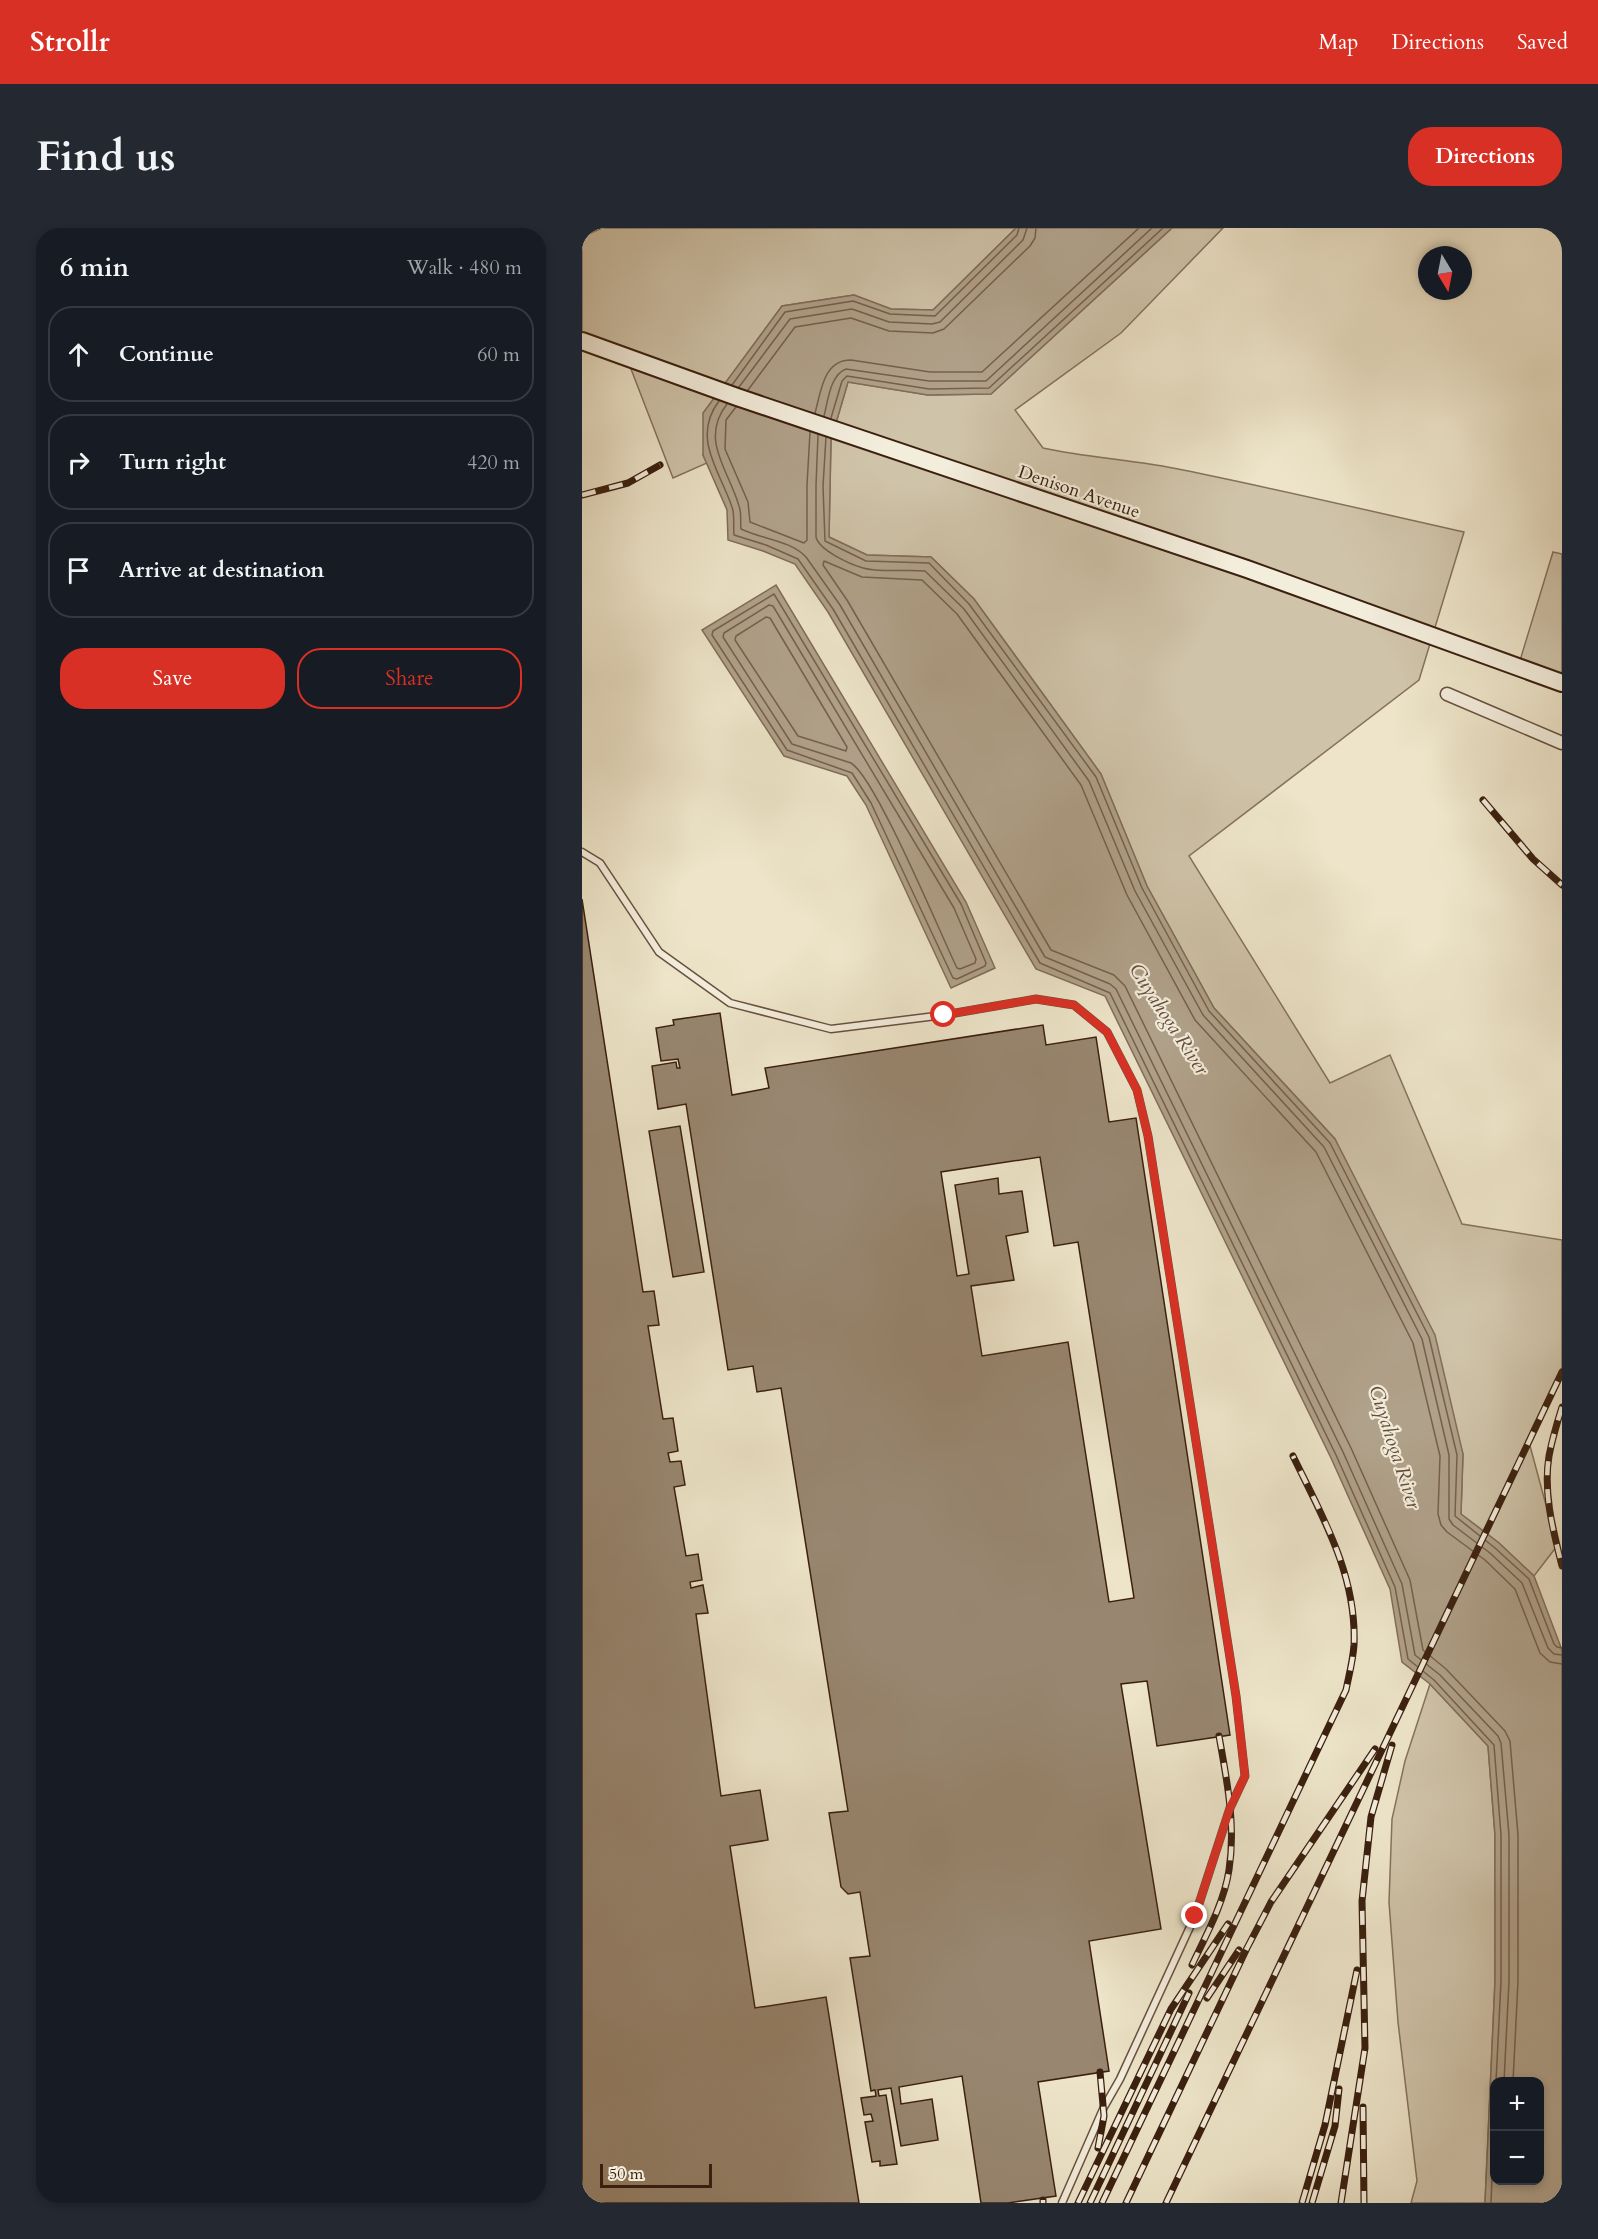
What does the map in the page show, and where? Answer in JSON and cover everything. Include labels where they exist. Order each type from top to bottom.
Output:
[{"type":"main road","name":"Denison Avenue","points":[[582,341],[737,397],[1246,569],[1562,683]]},
{"type":"street","points":[[1447,694],[1562,743]]},
{"type":"lane","points":[[582,852],[600,863],[659,952],[730,1003],[831,1029],[944,1015],[1036,999],[1074,1005],[1107,1032],[1137,1090],[1148,1136],[1236,1696],[1245,1776],[1230,1808],[1195,1916],[1120,2079],[1104,2106],[1062,2203]]},
{"type":"shaded area","points":[[602,228],[1016,228],[933,310],[891,309],[854,295],[782,306],[749,352],[703,455],[707,463],[673,478],[626,356],[582,341],[582,237]]},
{"type":"shaded area","points":[[1172,228],[1223,228],[1121,333],[1015,410],[1043,448],[1183,470],[1464,532],[1419,680],[1189,856],[1330,1083],[1390,1055],[1462,1224],[1562,1240],[1562,1372],[1529,1442],[1557,1546],[1534,1576],[1499,1543],[1461,1514],[1463,1454],[1335,1139],[1214,1008],[1147,886],[1101,774],[974,599],[931,557],[867,555],[829,537],[831,440],[848,382],[928,395],[991,394]]},
{"type":"shaded area","points":[[1553,552],[1562,554],[1562,683],[1518,667]]},
{"type":"shaded area","points":[[1430,1684],[1488,1746],[1495,1835],[1495,1981],[1485,2203],[1411,2203],[1417,2181],[1398,2022],[1389,1902],[1392,1819],[1405,1761]]},
{"type":"water","name":"Cuyahoga River","points":[[1016,228],[1172,228],[991,394],[928,395],[848,382],[831,440],[829,537],[867,555],[931,557],[974,599],[1101,774],[1147,886],[1214,1008],[1335,1139],[1435,1335],[1463,1454],[1461,1514],[1499,1543],[1534,1576],[1562,1650],[1562,2203],[1485,2203],[1490,2092],[1490,2185],[1544,2185],[1544,2077],[1491,2077],[1495,1981],[1495,1835],[1488,1746],[1430,1684],[1402,1662],[1390,1589],[1331,1458],[1105,996],[1036,969],[828,612],[795,564],[728,540],[727,510],[703,455],[703,413],[782,306],[854,295],[891,309],[933,310]]},
{"type":"water","points":[[776,585],[966,902],[995,968],[951,988],[866,805],[847,776],[784,756],[702,630]]},
{"type":"building","points":[[582,899],[643,1292],[654,1291],[659,1325],[648,1326],[663,1419],[673,1418],[678,1451],[668,1453],[670,1462],[681,1461],[685,1485],[674,1487],[686,1556],[698,1554],[702,1580],[690,1582],[691,1588],[703,1585],[708,1613],[696,1614],[721,1796],[760,1790],[768,1840],[730,1846],[755,2008],[826,1997],[859,2203],[584,2203],[582,2192]]},
{"type":"building","points":[[720,1013],[732,1095],[769,1088],[765,1068],[1043,1025],[1046,1045],[1096,1037],[1109,1122],[1136,1118],[1230,1735],[1157,1746],[1147,1681],[1121,1684],[1161,1929],[1089,1941],[1109,2071],[1038,2082],[1056,2196],[1008,2203],[981,2203],[962,2076],[899,2087],[901,2104],[932,2099],[938,2140],[901,2146],[891,2088],[878,2090],[879,2096],[886,2095],[897,2164],[880,2166],[880,2161],[872,2162],[865,2122],[873,2121],[871,2114],[864,2115],[861,2098],[876,2096],[875,2090],[871,2091],[850,1958],[870,1956],[860,1892],[848,1894],[841,1887],[829,1813],[848,1811],[781,1388],[757,1392],[753,1366],[728,1370],[686,1104],[658,1109],[652,1066],[676,1062],[677,1068],[680,1068],[678,1059],[661,1061],[656,1028],[674,1025],[673,1020]],"holes":[[[1040,1157],[1054,1246],[1078,1242],[1134,1598],[1109,1602],[1068,1342],[982,1356],[971,1286],[1014,1280],[1006,1236],[1028,1232],[1022,1191],[999,1194],[998,1178],[955,1185],[969,1274],[957,1276],[941,1172]]]},
{"type":"building","points":[[680,1126],[704,1272],[673,1277],[649,1131]]},
{"type":"railway","points":[[582,495],[628,483],[660,465]]},
{"type":"railway","points":[[1483,800],[1533,859],[1562,885]]},
{"type":"railway","points":[[1166,2203],[1562,1372]]},
{"type":"railway","points":[[1562,1407],[1547,1470],[1550,1511],[1562,1566]]},
{"type":"railway","points":[[1102,2203],[1346,1690],[1354,1645],[1350,1594],[1336,1547],[1293,1456]]},
{"type":"railway","points":[[1192,1965],[1219,1907],[1229,1870],[1231,1820],[1228,1786],[1219,1736]]},
{"type":"railway","points":[[1341,2203],[1365,2048],[1362,1901],[1371,1817],[1392,1745]]},
{"type":"railway","points":[[1126,2203],[1271,1902],[1375,1749]]},
{"type":"railway","points":[[1078,2203],[1171,2009],[1228,1924]]},
{"type":"railway","points":[[1207,1998],[1239,1950]]},
{"type":"railway","points":[[1302,2203],[1325,2125],[1357,1970]]},
{"type":"railway","points":[[1090,2203],[1189,1993]]},
{"type":"railway","points":[[1098,2148],[1104,2116],[1100,2072]]},
{"type":"railway","points":[[1312,2203],[1335,2126],[1339,2089]]},
{"type":"railway","points":[[1363,2107],[1364,2203]]},
{"type":"route","points":[[944,1015],[1036,999],[1074,1005],[1107,1032],[1137,1090],[1148,1136],[1236,1696],[1245,1776],[1230,1808],[1195,1916]]}]
